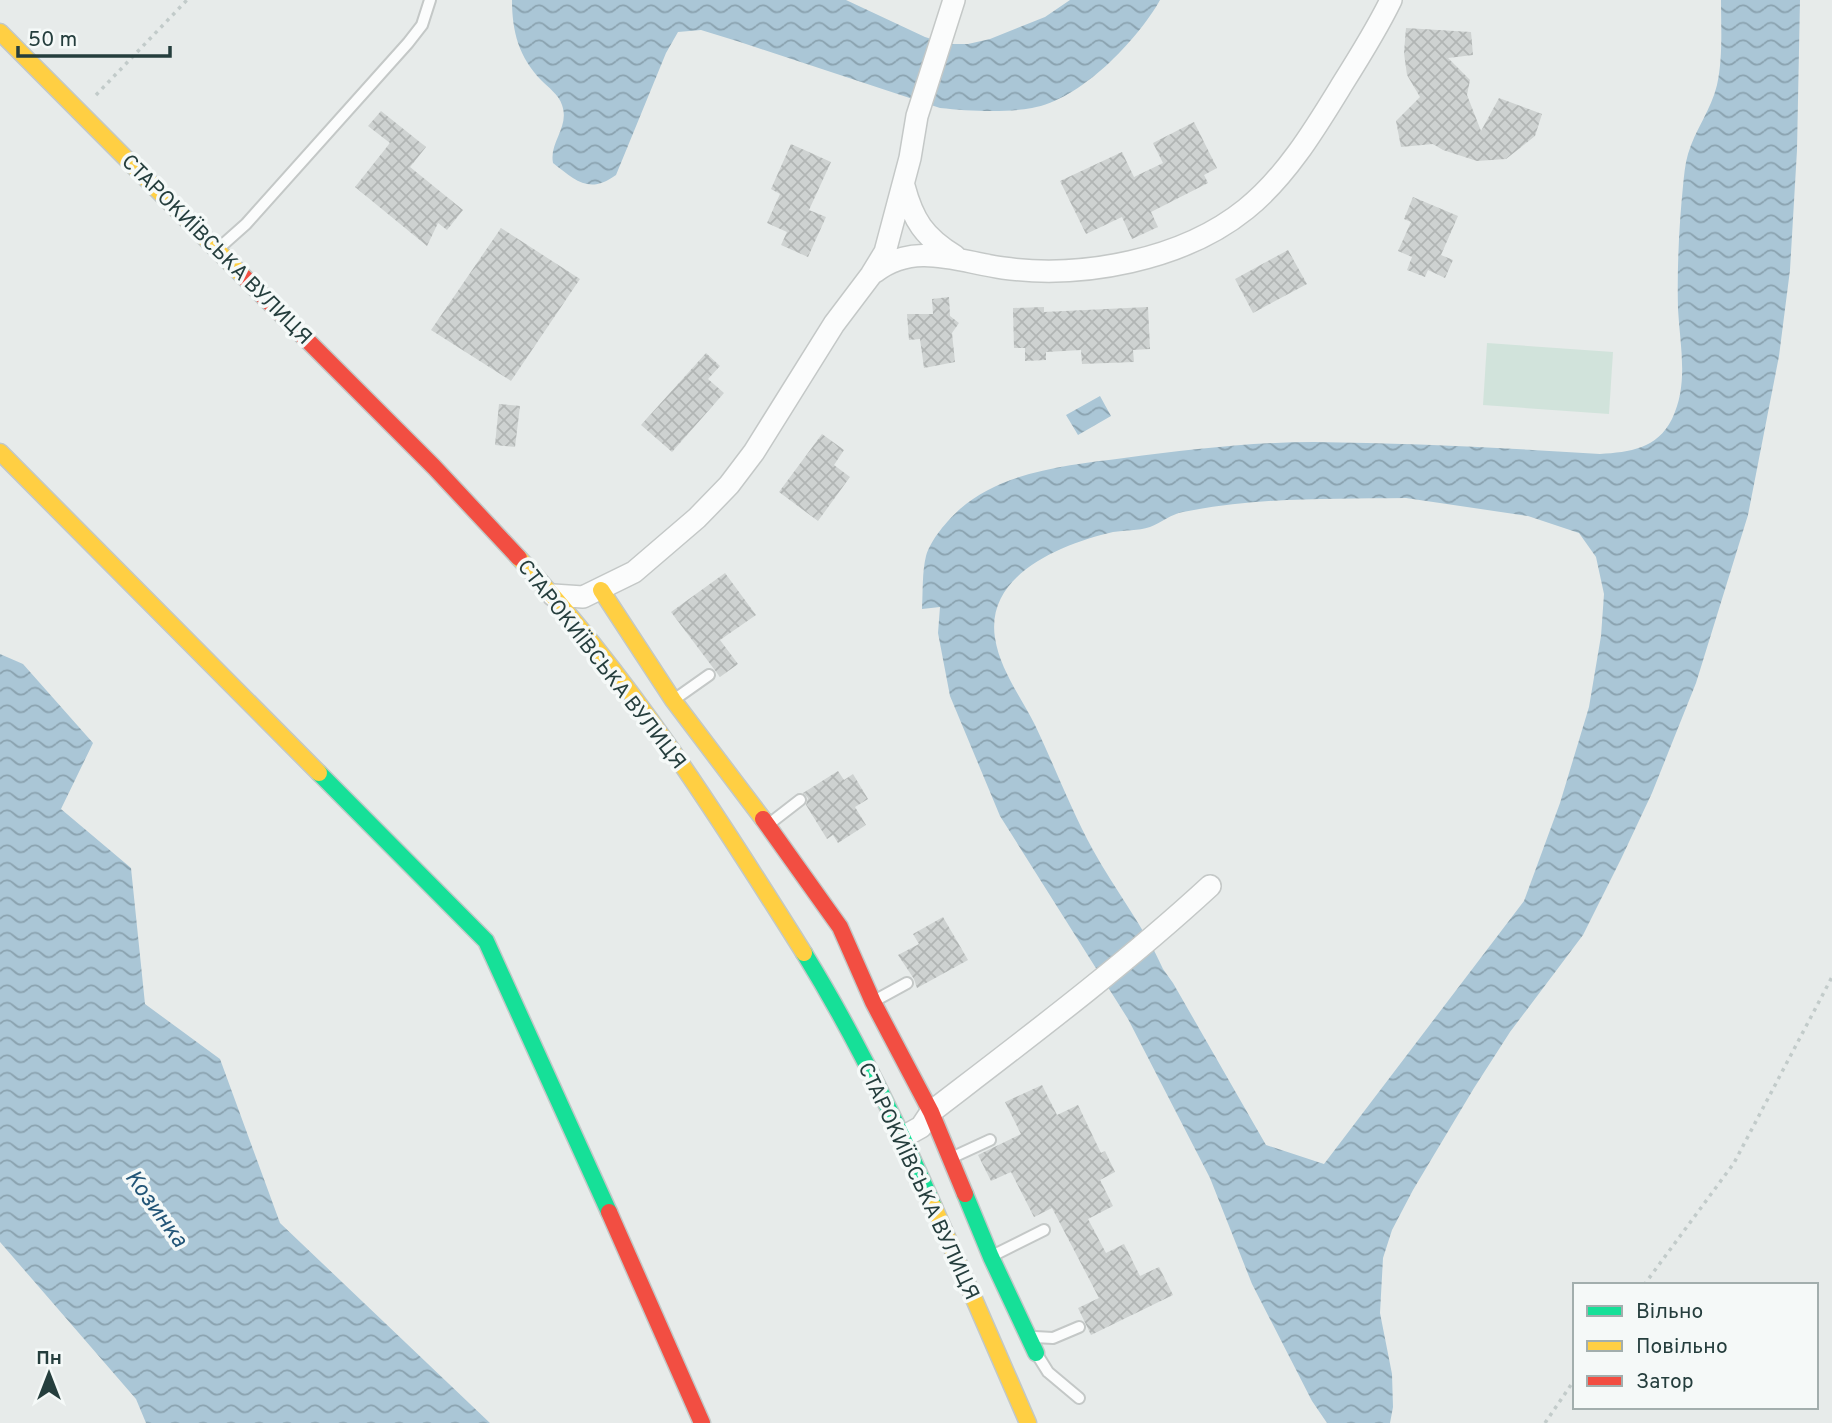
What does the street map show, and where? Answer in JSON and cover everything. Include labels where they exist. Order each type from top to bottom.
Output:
[{"type":"street","points":[[553,596],[583,597],[601,590],[634,572],[697,518],[729,485],[765,435],[848,302],[870,276],[892,261],[922,255],[958,258],[1000,268],[1033,271],[1097,268],[1164,252],[1225,224],[1268,189],[1301,147],[1357,60],[1391,0]]},
{"type":"street","points":[[848,302],[871,275],[885,252],[910,158],[916,116],[952,6]]},
{"type":"street","name":"СТАРОКИЇВСЬКА ВУЛИЦЯ","points":[[0,32],[435,467],[553,596],[646,715],[734,843],[814,970],[903,1137],[1028,1423]]},
{"type":"street","points":[[904,184],[911,209],[921,228],[936,244],[958,258]]},
{"type":"street","points":[[0,452],[486,941],[571,1125],[702,1423]]},
{"type":"street","points":[[601,590],[673,700],[825,903],[840,927],[873,1002],[931,1112],[991,1257],[1036,1353]]},
{"type":"street","points":[[903,1137],[921,1127],[931,1112],[1073,1004],[1210,886]]},
{"type":"lane","points":[[217,249],[246,224],[408,43],[422,24],[430,0]]},
{"type":"lane","points":[[673,700],[709,675]]},
{"type":"lane","points":[[767,826],[800,800]]},
{"type":"lane","points":[[873,1002],[907,983]]},
{"type":"lane","points":[[949,1159],[989,1140]]},
{"type":"lane","points":[[991,1257],[1044,1230]]},
{"type":"lane","points":[[1028,1337],[1053,1338],[1079,1327]]},
{"type":"lane","points":[[1036,1353],[1048,1372],[1079,1398]]},
{"type":"path","points":[[80,112],[187,0]]},
{"type":"path","points":[[1645,1283],[1734,1163],[1832,977]]},
{"type":"path","points":[[1545,1423],[1573,1382]]},
{"type":"shaded area","points":[[1487,343],[1613,352],[1609,414],[1483,405]]},
{"type":"water","points":[[512,0],[846,0],[925,37],[947,44],[968,44],[990,39],[1045,17],[1070,0],[1160,0],[1122,50],[1088,81],[1050,103],[1010,111],[940,108],[701,30],[678,32],[666,53],[616,175],[598,184],[590,184],[575,180],[553,163],[554,148],[564,113],[561,101],[533,71],[522,53],[513,23]]},
{"type":"water","points":[[1721,0],[1800,0],[1797,150],[1790,270],[1779,356],[1748,515],[1696,683],[1652,793],[1621,859],[1583,935],[1510,1032],[1413,1190],[1392,1230],[1383,1258],[1380,1313],[1392,1374],[1393,1407],[1390,1423],[1327,1423],[1312,1401],[1252,1284],[1210,1178],[1128,1019],[1000,816],[950,696],[938,633],[940,607],[922,609],[926,556],[945,525],[977,496],[1016,478],[1059,467],[1171,452],[1290,442],[1600,454],[1632,450],[1651,443],[1672,419],[1680,392],[1682,365],[1678,278],[1684,178],[1691,145],[1717,85],[1721,54]],"holes":[[[1406,498],[1528,516],[1579,533],[1596,557],[1604,594],[1601,636],[1589,707],[1560,803],[1524,901],[1324,1164],[1266,1145],[1077,820],[998,650],[995,616],[1002,596],[1014,580],[1031,566],[1072,545],[1113,532],[1145,528],[1179,513],[1210,507],[1294,500]]]},
{"type":"water","points":[[1100,396],[1111,416],[1078,435],[1066,415]]},
{"type":"water","name":"Козинка","points":[[0,654],[23,664],[93,743],[61,809],[131,868],[145,1004],[220,1059],[280,1223],[490,1423],[146,1423],[136,1399],[0,1242]]},
{"type":"building","points":[[1406,28],[1471,32],[1473,55],[1448,58],[1470,80],[1467,95],[1481,131],[1499,98],[1542,114],[1535,136],[1506,159],[1477,161],[1433,144],[1401,147],[1396,121],[1420,97],[1407,75],[1404,53]]},
{"type":"building","points":[[381,111],[426,147],[410,167],[463,210],[447,230],[438,223],[427,246],[355,187],[390,143],[368,126]]},
{"type":"building","points":[[1194,122],[1217,168],[1204,175],[1208,183],[1151,212],[1158,227],[1132,239],[1122,217],[1086,234],[1060,181],[1122,152],[1134,177],[1163,163],[1153,143]]},
{"type":"building","points":[[791,144],[831,162],[809,210],[826,217],[808,257],[781,245],[787,232],[767,223],[780,194],[771,189]]},
{"type":"building","points":[[1413,197],[1458,216],[1441,255],[1453,260],[1445,278],[1428,270],[1425,277],[1407,270],[1412,257],[1398,251],[1411,222],[1404,219]]},
{"type":"building","points":[[501,228],[580,279],[511,381],[431,330]]},
{"type":"building","points":[[1288,250],[1307,284],[1253,313],[1235,279]]},
{"type":"building","points":[[949,297],[950,316],[959,323],[952,333],[955,362],[924,368],[920,339],[909,340],[907,314],[933,314],[932,299]]},
{"type":"building","points":[[1044,307],[1044,312],[1148,307],[1150,349],[1133,350],[1134,362],[1082,364],[1081,350],[1046,352],[1046,360],[1025,361],[1025,348],[1014,348],[1013,308]]},
{"type":"building","points":[[706,353],[720,366],[708,379],[724,393],[672,452],[641,425]]},
{"type":"building","points":[[499,404],[520,406],[515,447],[495,445]]},
{"type":"building","points":[[822,434],[844,450],[834,465],[850,477],[818,521],[779,492]]},
{"type":"building","points":[[725,573],[756,615],[720,640],[738,664],[720,677],[671,612]]},
{"type":"building","points":[[838,771],[844,780],[853,774],[868,799],[855,807],[866,825],[838,843],[833,835],[827,839],[806,805],[808,798],[803,793]]},
{"type":"building","points":[[943,917],[968,960],[917,988],[898,955],[919,944],[913,934]]},
{"type":"building","points":[[1042,1085],[1057,1115],[1078,1105],[1101,1153],[1105,1151],[1115,1172],[1100,1180],[1113,1206],[1088,1219],[1106,1253],[1124,1244],[1140,1276],[1159,1267],[1173,1295],[1091,1335],[1078,1308],[1099,1298],[1052,1208],[1034,1217],[1011,1172],[991,1181],[978,1155],[1021,1134],[1005,1102]]},
{"type":"traffic: fast","points":[[319,773],[486,941],[609,1212]]},
{"type":"traffic: fast","points":[[804,953],[874,1078],[934,1207]]},
{"type":"traffic: fast","points":[[965,1194],[1036,1353]]},
{"type":"traffic: slow","points":[[0,32],[244,277]]},
{"type":"traffic: slow","points":[[0,452],[319,773]]},
{"type":"traffic: slow","points":[[519,558],[560,604],[635,699],[739,850],[804,953]]},
{"type":"traffic: slow","points":[[601,590],[673,700],[763,819]]},
{"type":"traffic: slow","points":[[934,1207],[1028,1423]]},
{"type":"traffic: jam","points":[[244,277],[434,467],[519,558]]},
{"type":"traffic: jam","points":[[763,819],[840,927],[873,1002],[931,1112],[965,1194]]},
{"type":"traffic: jam","points":[[609,1212],[702,1423]]}]
